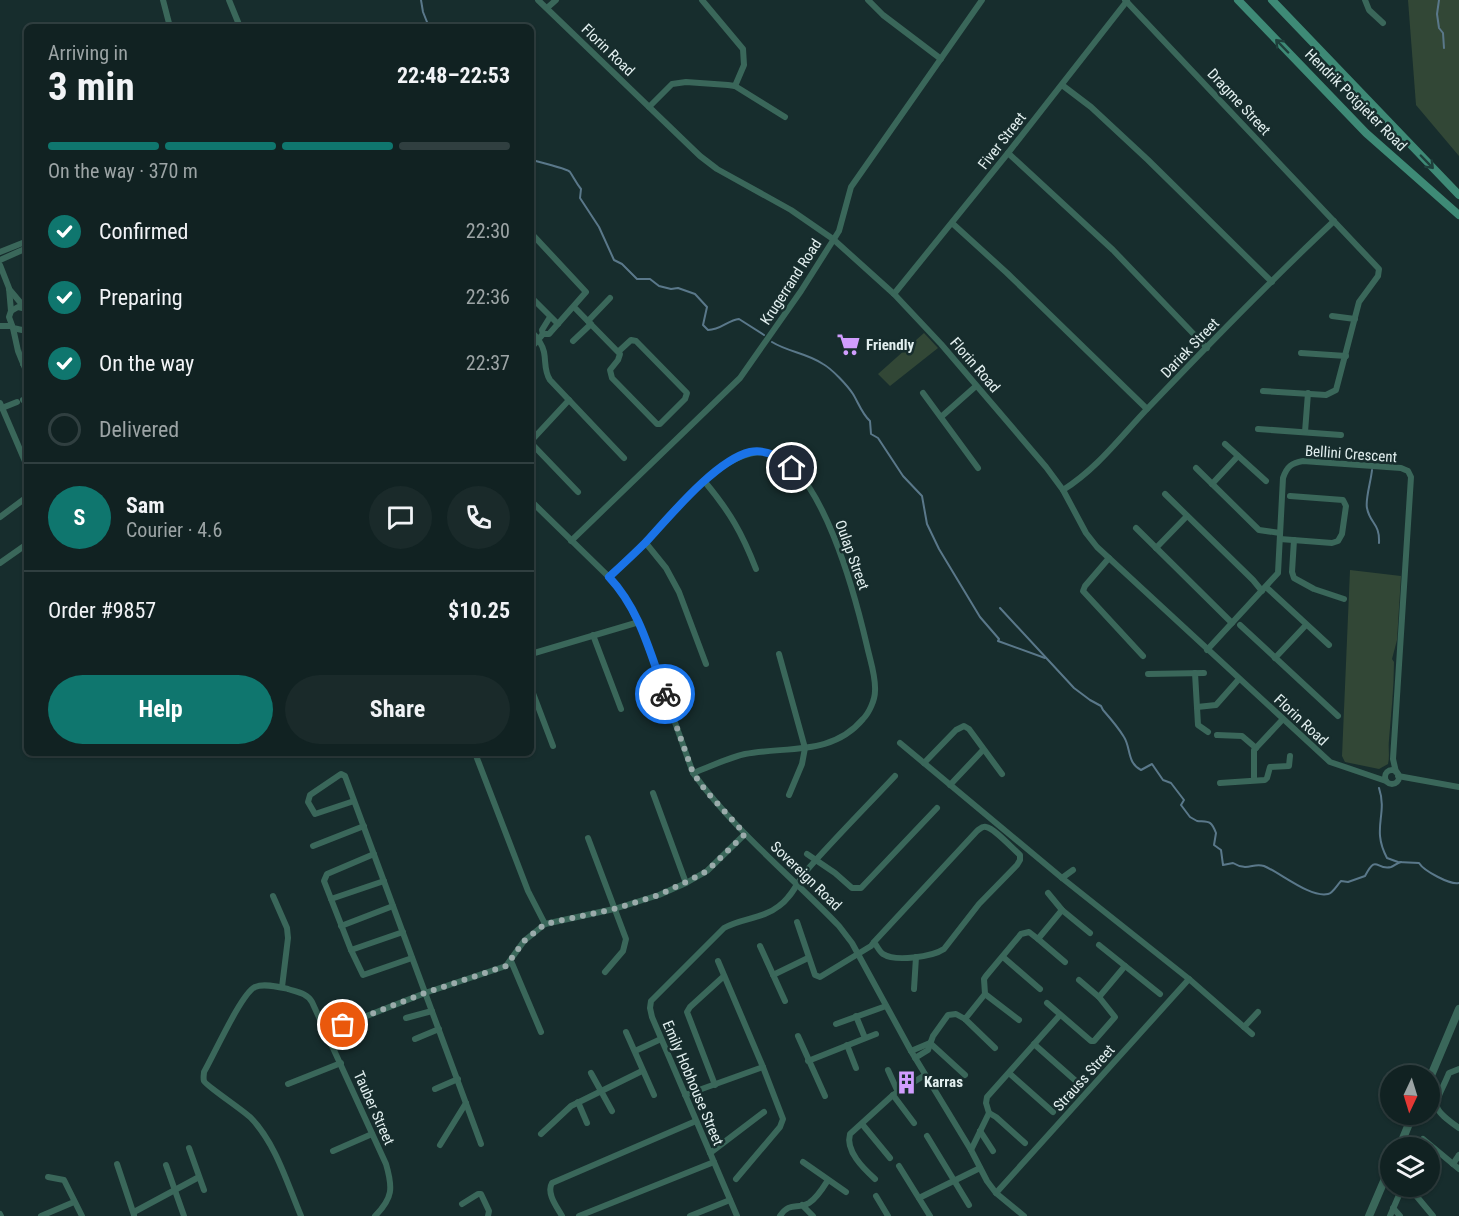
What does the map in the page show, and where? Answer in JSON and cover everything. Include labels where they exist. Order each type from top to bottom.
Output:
[{"type":"main road","name":"Hendrik Potgieter Road","points":[[1238,0],[1366,133],[1459,214]]},
{"type":"main road","name":"Hendrik Potgieter Road","points":[[1272,0],[1459,195]]},
{"type":"street","points":[[163,0],[169,24]]},
{"type":"street","points":[[229,0],[239,24]]},
{"type":"street","name":"Florin Road","points":[[538,0],[700,156],[717,169],[791,210],[833,239],[894,294],[1022,438],[1063,490],[1086,533],[1109,558],[1283,720],[1330,762],[1349,770],[1387,772]]},
{"type":"street","points":[[547,8],[556,0]]},
{"type":"street","points":[[702,0],[744,49],[744,65],[735,86]]},
{"type":"street","points":[[868,0],[883,15],[941,58]]},
{"type":"street","name":"Krugerrand Road","points":[[571,541],[740,378],[801,291],[839,231],[854,182],[982,0]]},
{"type":"street","points":[[1365,0],[1369,10],[1383,24]]},
{"type":"street","name":"Fiver Street","points":[[894,294],[1062,85],[1126,1]]},
{"type":"street","name":"Dragme Street","points":[[1126,1],[1379,269],[1378,276],[1359,302],[1355,318]]},
{"type":"street","points":[[649,107],[672,84],[686,82],[735,86],[785,117]]},
{"type":"street","points":[[1062,85],[1091,107],[1141,153],[1272,282]]},
{"type":"street","points":[[1008,153],[1113,250],[1207,348]]},
{"type":"street","name":"Dariek Street","points":[[1063,490],[1092,469],[1147,409],[1334,221]]},
{"type":"street","points":[[952,223],[1147,409]]},
{"type":"street","points":[[534,236],[585,290],[586,295],[549,334],[541,337],[534,345]]},
{"type":"street","points":[[0,252],[24,246]]},
{"type":"street","points":[[0,260],[24,246]]},
{"type":"street","points":[[0,265],[9,288],[11,312],[9,322],[23,365]]},
{"type":"street","points":[[9,288],[24,307]]},
{"type":"street","points":[[573,341],[610,298]]},
{"type":"street","points":[[534,300],[558,324]]},
{"type":"street","points":[[574,307],[618,352],[620,357],[610,370],[610,375],[657,424],[660,424],[685,399],[687,393],[636,341],[631,340],[618,352]]},
{"type":"street","points":[[2,315],[18,308],[24,309]]},
{"type":"street","points":[[550,316],[542,330],[541,337],[547,376],[624,458]]},
{"type":"street","points":[[1263,391],[1326,395],[1336,390],[1355,318],[1332,316]]},
{"type":"street","points":[[0,326],[24,329]]},
{"type":"street","points":[[534,333],[541,337]]},
{"type":"street","points":[[1301,353],[1346,356]]},
{"type":"street","points":[[23,365],[24,357]]},
{"type":"street","points":[[941,417],[976,386]]},
{"type":"street","points":[[923,393],[978,468]]},
{"type":"street","points":[[1305,432],[1308,393]]},
{"type":"street","points":[[23,400],[1,406],[24,459]]},
{"type":"street","points":[[534,439],[569,400]]},
{"type":"street","points":[[1258,429],[1341,435]]},
{"type":"street","points":[[1225,444],[1266,481]]},
{"type":"street","points":[[534,445],[578,492]]},
{"type":"street","name":"Oulap Street","points":[[705,482],[736,458],[752,452],[769,453],[783,458],[818,502],[840,550],[858,609],[875,692],[864,718],[852,731],[827,745],[805,748]]},
{"type":"street","points":[[1212,484],[1238,456]]},
{"type":"street","name":"Bellini Crescent","points":[[1207,650],[1278,573],[1283,478],[1286,469],[1294,462],[1401,468],[1410,473],[1393,759],[1397,776]]},
{"type":"street","points":[[1196,468],[1259,530],[1294,540],[1332,543],[1338,541],[1342,536],[1346,506],[1341,499],[1290,496]]},
{"type":"street","points":[[609,577],[645,542],[675,508],[705,482],[727,509],[746,542],[756,569]]},
{"type":"street","points":[[1166,494],[1253,580],[1329,645]]},
{"type":"street","points":[[0,518],[24,499]]},
{"type":"street","name":"Sovereign Road","points":[[534,504],[609,577],[626,598],[639,622],[693,773],[745,834],[839,926],[858,955],[980,1168],[996,1193],[1024,1216]]},
{"type":"street","points":[[1156,548],[1187,516]]},
{"type":"street","points":[[1136,528],[1232,623]]},
{"type":"street","points":[[1294,540],[1292,572],[1294,578],[1314,589],[1344,599]]},
{"type":"street","points":[[645,542],[666,567],[680,592],[706,664]]},
{"type":"street","points":[[0,563],[24,546]]},
{"type":"street","points":[[1109,558],[1084,586],[1083,591],[1143,656]]},
{"type":"street","points":[[534,653],[639,622]]},
{"type":"street","points":[[1240,625],[1338,716]]},
{"type":"street","points":[[1275,658],[1306,625]]},
{"type":"street","points":[[593,635],[621,709]]},
{"type":"street","points":[[779,654],[805,748],[802,764],[789,795]]},
{"type":"street","points":[[1195,673],[1198,726],[1208,732]]},
{"type":"street","points":[[1148,674],[1204,673]]},
{"type":"street","points":[[1197,707],[1216,705],[1239,679]]},
{"type":"street","points":[[534,696],[553,746]]},
{"type":"street","points":[[1254,780],[1253,754],[1283,720]]},
{"type":"street","points":[[924,763],[956,730],[964,726],[969,729],[1002,774]]},
{"type":"street","points":[[1217,735],[1242,736],[1256,748]]},
{"type":"street","points":[[900,743],[1062,878],[1189,979],[1252,1034]]},
{"type":"street","points":[[693,773],[742,755],[805,748]]},
{"type":"street","points":[[950,785],[983,750]]},
{"type":"street","points":[[476,756],[528,891],[545,924]]},
{"type":"street","points":[[1220,783],[1266,779],[1270,767],[1288,766],[1290,756]]},
{"type":"street","name":"Bellini Crescent","points":[[1387,772],[1393,759]]},
{"type":"street","points":[[1397,776],[1392,784],[1386,781],[1387,772],[1392,770],[1397,776],[1459,787]]},
{"type":"street","name":"Florin Road","points":[[1362,772],[1386,781]]},
{"type":"street","points":[[354,801],[315,814],[308,801],[310,795],[341,774],[345,776],[481,1144]]},
{"type":"street","name":"Emily Hobhouse Street","points":[[737,1216],[661,1039],[650,1008],[654,996],[724,928],[773,910],[789,897],[806,871],[895,776]]},
{"type":"street","points":[[653,793],[686,882]]},
{"type":"street","points":[[807,854],[852,888],[861,888],[937,808]]},
{"type":"street","points":[[314,846],[364,826]]},
{"type":"street","points":[[797,922],[817,978],[858,955],[874,942],[981,828],[987,827],[1020,855],[1020,860],[979,904],[944,949],[937,954],[916,957],[884,955],[874,942]]},
{"type":"street","points":[[326,1032],[425,993],[500,969],[511,961],[524,941],[545,924],[614,909],[659,895],[707,871],[745,834]]},
{"type":"street","points":[[588,838],[626,939],[625,946],[605,972]]},
{"type":"street","points":[[374,854],[327,874],[324,881],[363,975],[412,958]]},
{"type":"street","points":[[1062,878],[1073,870]]},
{"type":"street","points":[[331,899],[384,881]]},
{"type":"street","points":[[1048,893],[1062,910],[1090,933]]},
{"type":"street","points":[[273,896],[287,928],[282,987]]},
{"type":"street","points":[[341,926],[393,906]]},
{"type":"street","points":[[1038,939],[1062,910]]},
{"type":"street","points":[[965,1019],[985,994],[984,980],[1025,931],[1033,933],[1065,962]]},
{"type":"street","points":[[351,950],[403,932]]},
{"type":"street","points":[[1099,945],[1160,994]]},
{"type":"street","points":[[760,946],[785,1001]]},
{"type":"street","points":[[914,989],[916,957]]},
{"type":"street","points":[[1003,957],[1040,989]]},
{"type":"street","points":[[773,975],[808,958]]},
{"type":"street","points":[[511,961],[541,1032]]},
{"type":"street","points":[[718,961],[764,1067],[783,1119],[780,1127],[736,1179]]},
{"type":"street","points":[[1099,997],[1125,966]]},
{"type":"street","points":[[715,1085],[687,1012],[690,1006],[724,976]]},
{"type":"street","name":"Strauss Street","points":[[996,1193],[1189,979]]},
{"type":"street","points":[[1047,1003],[1091,1041],[1094,1041],[1115,1017],[1099,997],[1079,980]]},
{"type":"street","name":"Tauber Street","points":[[301,1216],[277,1158],[264,1135],[242,1109],[204,1082],[204,1072],[246,995],[253,988],[261,985],[282,987],[309,996],[386,1164],[391,1181],[390,1196],[375,1216]]},
{"type":"street","points":[[985,994],[1019,1020]]},
{"type":"street","points":[[837,1024],[886,1006]]},
{"type":"street","points":[[1435,1065],[1459,1009]]},
{"type":"street","points":[[406,1018],[432,1011]]},
{"type":"street","points":[[1244,1027],[1258,1012]]},
{"type":"street","points":[[915,1058],[927,1051],[930,1042],[948,1015],[956,1014],[965,1019],[995,1048]]},
{"type":"street","points":[[971,1150],[988,1113],[987,1097],[1060,1015]]},
{"type":"street","points":[[856,1016],[865,1038]]},
{"type":"street","points":[[414,1039],[439,1029]]},
{"type":"street","points":[[626,1032],[654,1095]]},
{"type":"street","points":[[808,1061],[876,1034]]},
{"type":"street","points":[[798,1036],[825,1096]]},
{"type":"street","points":[[634,1051],[661,1039]]},
{"type":"street","points":[[911,1051],[930,1042]]},
{"type":"street","points":[[930,1042],[965,1075]]},
{"type":"street","points":[[1035,1044],[1077,1082]]},
{"type":"street","points":[[847,1045],[856,1068]]},
{"type":"street","points":[[288,1084],[341,1063]]},
{"type":"street","points":[[685,1095],[764,1067]]},
{"type":"street","points":[[1459,1069],[1449,1072],[1436,1104],[1438,1112],[1459,1128]]},
{"type":"street","points":[[888,1070],[895,1094],[914,1123]]},
{"type":"street","points":[[541,1134],[565,1110],[642,1071]]},
{"type":"street","points":[[591,1073],[612,1111]]},
{"type":"street","points":[[1009,1073],[1053,1112]]},
{"type":"street","points":[[875,1179],[857,1159],[849,1143],[850,1134],[895,1094],[925,1075]]},
{"type":"street","points":[[435,1089],[458,1079]]},
{"type":"street","points":[[578,1102],[587,1123]]},
{"type":"street","points":[[440,1145],[466,1103]]},
{"type":"street","points":[[710,1153],[764,1112]]},
{"type":"street","points":[[988,1113],[996,1117],[1025,1143]]},
{"type":"street","points":[[562,1216],[550,1192],[549,1187],[552,1183],[696,1121]]},
{"type":"street","points":[[862,1124],[890,1158]]},
{"type":"street","points":[[961,1134],[979,1132]]},
{"type":"street","points":[[979,1132],[993,1151]]},
{"type":"street","points":[[333,1151],[372,1134]]},
{"type":"street","points":[[927,1136],[969,1205]]},
{"type":"street","points":[[189,1148],[204,1190]]},
{"type":"street","points":[[1440,1153],[1459,1169]]},
{"type":"street","points":[[1453,1164],[1459,1155]]},
{"type":"street","points":[[579,1216],[714,1162]]},
{"type":"street","points":[[803,1162],[846,1192]]},
{"type":"street","points":[[117,1164],[134,1214],[199,1176]]},
{"type":"street","points":[[166,1165],[184,1215]]},
{"type":"street","points":[[899,1166],[919,1198],[926,1215]]},
{"type":"street","points":[[919,1198],[980,1168]]},
{"type":"street","points":[[48,1177],[64,1180],[81,1216]]},
{"type":"street","points":[[780,1216],[789,1206],[802,1205],[813,1200],[828,1180]]},
{"type":"street","points":[[1369,1216],[1380,1190]]},
{"type":"street","points":[[1390,1216],[1398,1195],[1405,1191],[1413,1192],[1433,1216]]},
{"type":"street","points":[[462,1204],[481,1194],[489,1211],[488,1216]]},
{"type":"street","points":[[876,1196],[888,1216]]},
{"type":"street","points":[[690,1216],[730,1200]]},
{"type":"street","points":[[41,1216],[74,1202]]},
{"type":"street","points":[[802,1205],[813,1216]]},
{"type":"street","points":[[1393,1208],[1400,1216]]},
{"type":"green space","points":[[1408,0],[1459,0],[1459,156],[1416,105]]},
{"type":"green space","points":[[924,333],[938,348],[890,386],[878,374]]},
{"type":"green space","points":[[1350,570],[1401,576],[1397,640],[1392,659],[1394,672],[1389,761],[1379,769],[1345,762],[1342,756]]},
{"type":"waterway","points":[[421,0],[428,24]]},
{"type":"waterway","points":[[1439,0],[1437,14],[1439,28],[1443,33],[1444,48]]},
{"type":"waterway","points":[[534,161],[570,172],[581,189],[580,198],[599,227],[614,260],[622,264],[637,279],[650,279],[659,286],[678,288],[695,294],[707,307],[703,325],[708,330],[739,319],[764,335]]},
{"type":"waterway","points":[[772,342],[817,360],[847,386],[870,421],[871,434],[878,438],[903,476],[922,496],[927,524],[939,549],[980,617],[999,639],[998,641],[1045,658]]},
{"type":"waterway","points":[[1372,470],[1367,505],[1368,513],[1378,531],[1379,543]]},
{"type":"waterway","points":[[1000,608],[1074,688],[1101,706],[1124,737],[1133,763],[1141,770],[1152,764],[1163,780],[1171,783],[1184,800],[1181,805],[1190,817],[1213,826],[1216,833],[1214,845],[1221,850],[1223,865],[1233,863],[1243,867],[1264,866],[1304,889],[1328,894],[1341,881],[1348,882],[1365,876],[1372,865],[1386,868],[1401,862]]},
{"type":"waterway","points":[[1379,788],[1382,806],[1380,838],[1387,858],[1398,862],[1419,863],[1438,877],[1459,883]]},
{"type":"way so far","points":[[343,1025],[425,993],[500,969],[511,961],[524,941],[545,924],[614,909],[659,895],[707,871],[745,834],[693,773],[665,694]]},
{"type":"place","name":"Friendly","points":[[848,345]]},
{"type":"place","name":"Karras","points":[[906,1082]]},
{"type":"route","points":[[665,694],[639,622],[626,598],[609,577],[645,542],[675,508],[736,458],[752,452],[769,453],[783,458],[792,468]]}]
